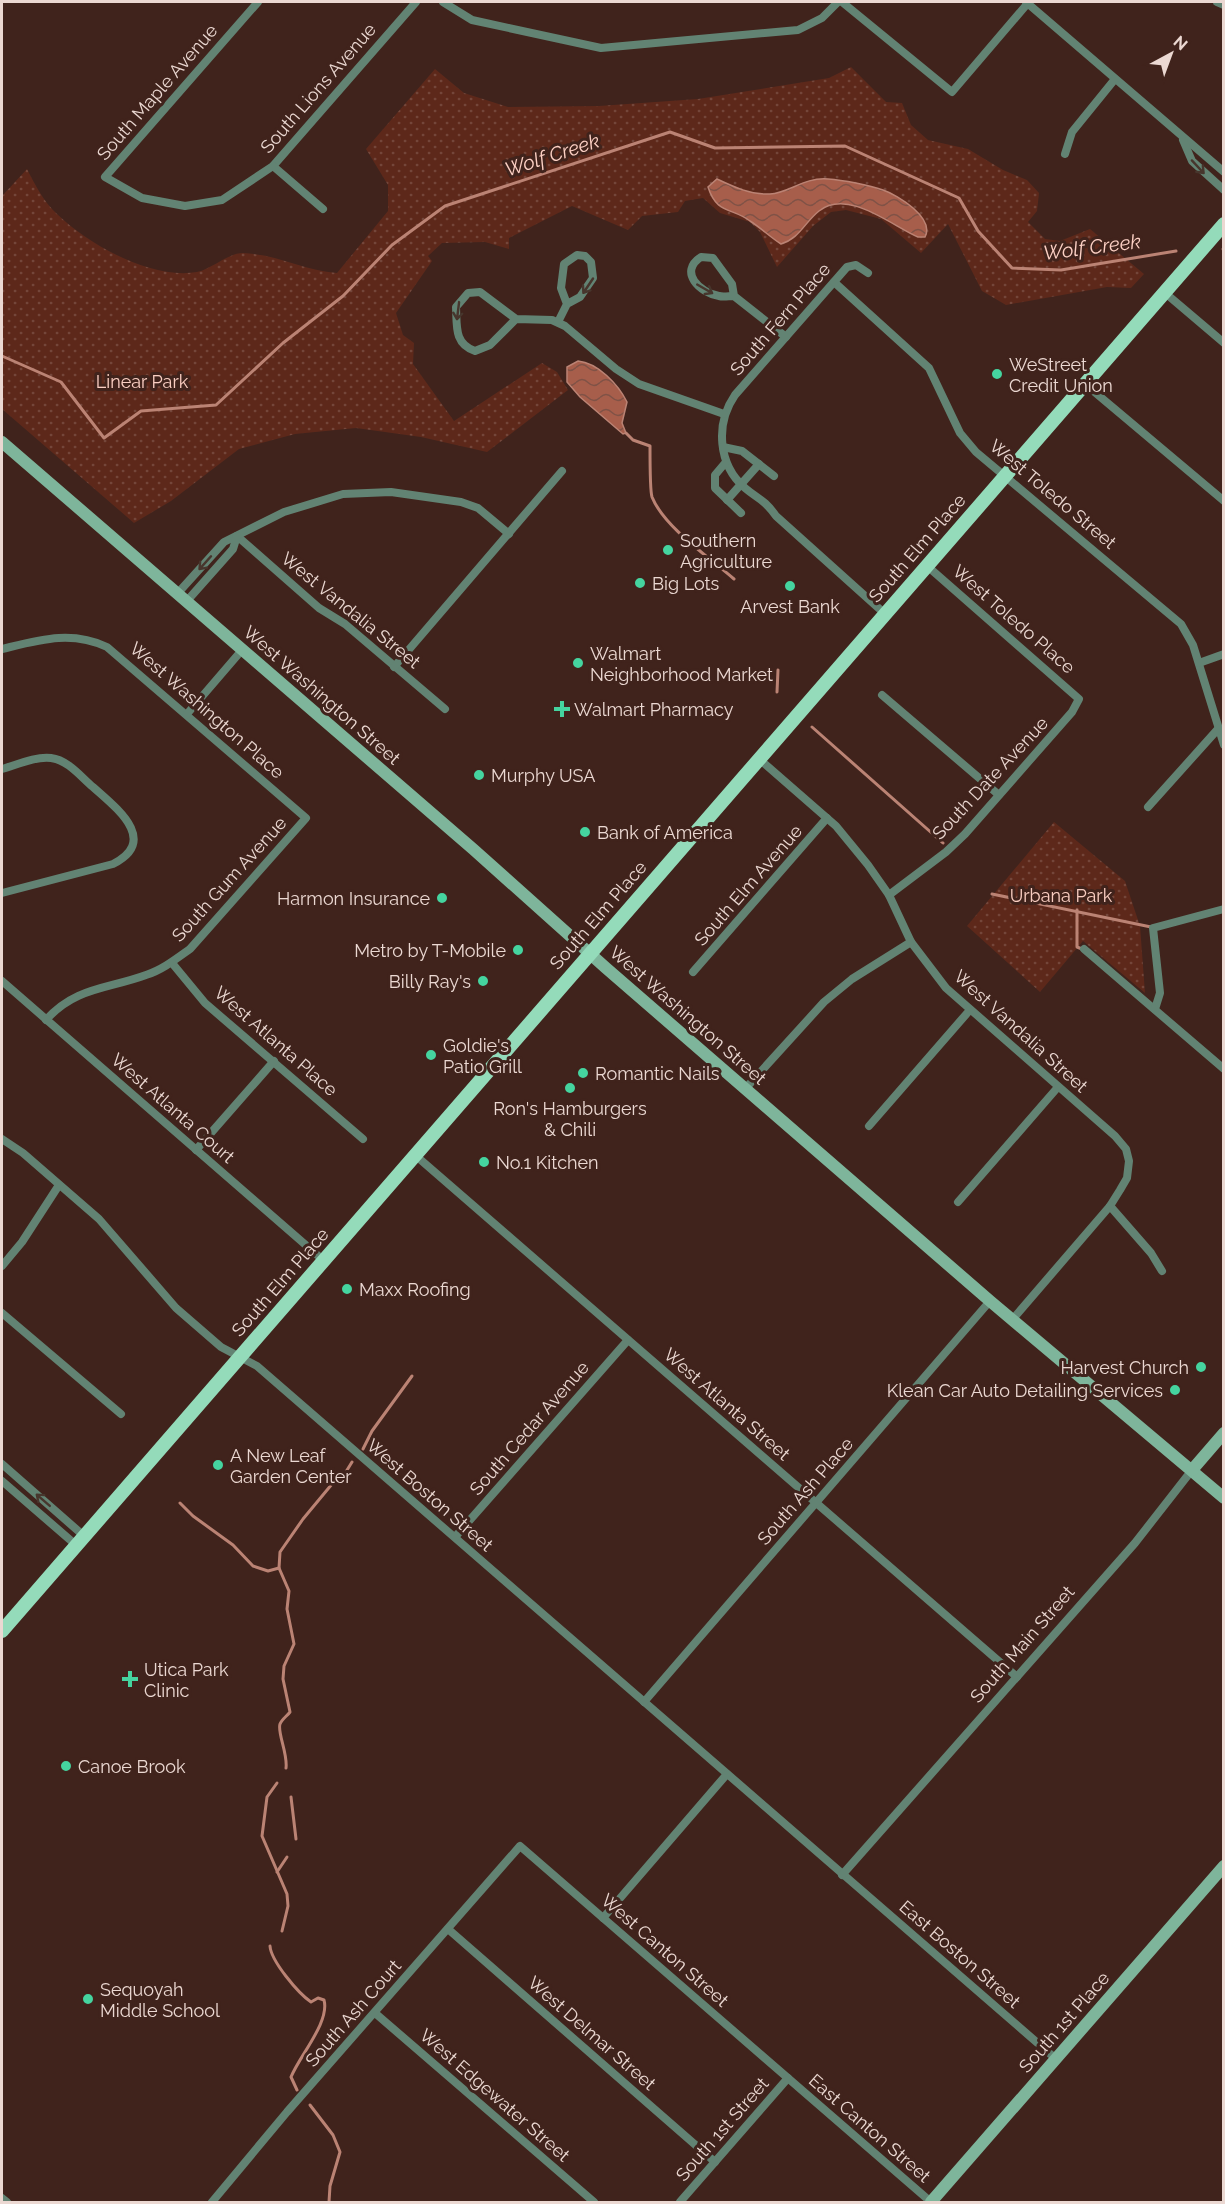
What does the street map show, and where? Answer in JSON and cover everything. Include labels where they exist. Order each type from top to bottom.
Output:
[{"type":"main road","name":"South Elm Place","points":[[2,1631],[589,952],[1224,224]]},
{"type":"main road","name":"West Washington Street","points":[[2,442],[1011,1320],[1224,1498]]},
{"type":"main road","name":"South Main Street","points":[[1192,1470],[1224,1433]]},
{"type":"main road","name":"South 1st Place","points":[[931,2202],[1224,1866]]},
{"type":"street","name":"South Maple Avenue","points":[[105,177],[258,2]]},
{"type":"street","name":"South Lions Avenue","points":[[105,177],[142,198],[184,206],[222,200],[273,166],[416,2]]},
{"type":"street","points":[[443,2],[472,20],[601,48],[798,30],[822,18],[840,2],[952,92],[1027,2],[1224,172]]},
{"type":"street","points":[[1217,2],[1224,6]]},
{"type":"street","points":[[1065,154],[1072,132],[1115,79]]},
{"type":"street","points":[[1182,136],[1192,161],[1224,190]]},
{"type":"street","points":[[273,166],[323,209]]},
{"type":"street","points":[[558,322],[567,304],[580,297],[593,278],[593,265],[585,256],[577,255],[569,258],[563,267],[561,288],[567,304]]},
{"type":"street","points":[[734,296],[732,284],[713,258],[701,258],[692,265],[690,273],[695,284],[719,297],[734,296],[786,337]]},
{"type":"street","name":"South Fern Place","points":[[724,414],[735,395],[852,264],[868,273]]},
{"type":"street","name":"West Toledo Street","points":[[834,282],[930,368],[960,433],[976,452],[1172,616],[1190,639],[1224,745]]},
{"type":"street","points":[[516,319],[490,345],[475,351],[466,347],[459,340],[456,307],[465,296],[480,292],[516,319],[558,322],[630,379],[724,414],[723,447],[726,462],[741,484],[764,500],[776,516],[884,613]]},
{"type":"street","points":[[1164,292],[1224,342]]},
{"type":"street","points":[[1085,384],[1224,501]]},
{"type":"street","points":[[723,447],[742,451],[774,476]]},
{"type":"street","points":[[726,462],[717,472],[714,484],[718,492],[741,513]]},
{"type":"street","points":[[727,500],[759,464]]},
{"type":"street","points":[[394,667],[562,471]]},
{"type":"street","points":[[182,598],[224,542],[255,525],[319,500],[366,491],[461,502],[478,508],[509,534]]},
{"type":"street","name":"West Vandalia Street","points":[[237,536],[319,608],[345,624],[445,710]]},
{"type":"street","name":"West Toledo Place","points":[[926,565],[1079,699]]},
{"type":"street","name":"West Washington Place","points":[[2,649],[55,637],[80,637],[107,647],[306,818]]},
{"type":"street","points":[[187,714],[242,650]]},
{"type":"street","points":[[1199,663],[1224,654]]},
{"type":"street","points":[[882,695],[999,795]]},
{"type":"street","name":"South Date Avenue","points":[[888,895],[946,852],[1072,712],[1079,699]]},
{"type":"street","points":[[1148,807],[1218,729]]},
{"type":"street","name":"West Vandalia Street","points":[[758,758],[827,818],[868,865],[888,895],[911,942],[933,974],[969,1011],[1121,1142],[1129,1161],[1127,1178],[1110,1206]]},
{"type":"street","points":[[2,769],[43,759],[60,761],[125,816],[133,832],[128,852],[113,864],[2,893]]},
{"type":"street","name":"South Gum Avenue","points":[[46,1020],[56,1008],[82,992],[149,975],[172,963],[200,940],[306,818]]},
{"type":"street","name":"South Elm Avenue","points":[[693,972],[827,818]]},
{"type":"street","points":[[1155,1009],[1160,993],[1153,928],[1224,909]]},
{"type":"street","points":[[744,1089],[824,1002],[852,979],[911,942]]},
{"type":"street","points":[[1084,949],[1224,1069]]},
{"type":"street","name":"West Atlanta Place","points":[[172,963],[205,1003],[363,1139]]},
{"type":"street","name":"West Atlanta Court","points":[[2,981],[323,1260]]},
{"type":"street","points":[[869,1126],[969,1011]]},
{"type":"street","points":[[196,1150],[274,1061]]},
{"type":"street","points":[[958,1202],[1058,1087]]},
{"type":"street","name":"West Boston Street","points":[[2,1139],[23,1153],[115,1235],[176,1308],[221,1347],[257,1366],[842,1875]]},
{"type":"street","name":"West Atlanta Street","points":[[415,1155],[1017,1677]]},
{"type":"street","points":[[2,1266],[22,1242],[59,1185]]},
{"type":"street","points":[[1011,1320],[1110,1206],[1151,1253],[1162,1271]]},
{"type":"street","name":"South Ash Place","points":[[644,1702],[990,1301]]},
{"type":"street","points":[[2,1313],[121,1414]]},
{"type":"street","name":"South Cedar Avenue","points":[[455,1538],[628,1340]]},
{"type":"street","points":[[2,1464],[80,1540]]},
{"type":"street","name":"South Main Street","points":[[842,1875],[1135,1543],[1192,1470]]},
{"type":"street","points":[[2,1481],[80,1540]]},
{"type":"street","points":[[603,1918],[727,1774]]},
{"type":"street","name":"West Canton Street","points":[[520,1846],[788,2078]]},
{"type":"street","name":"South Ash Court","points":[[212,2202],[520,1846]]},
{"type":"street","name":"East Boston Street","points":[[842,1875],[1056,2059]]},
{"type":"street","name":"West Delmar Street","points":[[448,1929],[715,2162]]},
{"type":"street","name":"West Edgewater Street","points":[[375,2013],[594,2202]]},
{"type":"street","name":"South 1st Street","points":[[681,2202],[788,2078]]},
{"type":"street","name":"East Canton Street","points":[[788,2078],[931,2202]]},
{"type":"street","points":[[2,2198],[7,2202]]},
{"type":"green space","name":"Linear Park","points":[[851,67],[886,102],[902,103],[911,125],[928,140],[968,149],[1003,170],[1027,180],[1039,193],[1037,211],[1028,222],[1045,239],[1060,241],[1090,229],[1144,274],[1131,288],[1107,287],[1006,305],[982,291],[948,224],[921,253],[881,219],[846,210],[831,212],[813,226],[777,267],[760,232],[750,222],[720,213],[703,198],[685,201],[678,212],[642,216],[628,230],[572,206],[509,238],[509,249],[485,242],[442,243],[428,256],[432,261],[396,313],[403,335],[414,343],[413,364],[454,421],[542,363],[557,372],[568,390],[487,452],[421,437],[356,428],[295,434],[239,449],[171,501],[134,523],[2,409],[2,196],[27,169],[48,204],[70,226],[103,248],[141,265],[161,271],[197,272],[243,253],[267,256],[325,272],[337,273],[388,211],[388,185],[366,149],[435,69],[464,93],[508,107],[599,106],[698,99],[829,78]]},
{"type":"green space","name":"Urbana Park","points":[[1054,822],[1125,881],[1140,926],[1145,993],[1083,941],[1040,992],[967,926]]},
{"type":"water","points":[[717,179],[743,190],[763,194],[777,193],[819,179],[841,180],[877,188],[906,202],[920,215],[927,230],[925,237],[918,237],[870,211],[843,204],[831,205],[819,211],[793,238],[781,244],[754,224],[716,202],[708,187]]},
{"type":"water","points":[[578,361],[600,370],[623,395],[627,402],[622,423],[626,433],[623,434],[580,397],[567,382],[567,367]]},
{"type":"waterway","name":"Wolf Creek","points":[[2,356],[61,382],[104,438],[141,411],[216,405],[283,343],[343,296],[392,245],[445,206],[670,132],[715,148],[845,146],[959,198],[978,231],[1012,268],[1061,270],[1176,251]]},
{"type":"waterway","points":[[626,433],[633,440],[650,446],[651,493],[666,520],[734,579]]},
{"type":"waterway","points":[[777,692],[778,670]]},
{"type":"waterway","points":[[812,727],[943,843]]},
{"type":"waterway","points":[[992,894],[1151,927]]},
{"type":"waterway","points":[[1077,910],[1077,947],[1082,949]]},
{"type":"waterway","points":[[363,1449],[372,1431],[412,1376]]},
{"type":"waterway","points":[[286,1768],[279,1728],[290,1712],[283,1679],[284,1666],[294,1644],[287,1609],[289,1591],[279,1568],[280,1552],[303,1519],[337,1478],[344,1475],[352,1462]]},
{"type":"waterway","points":[[180,1503],[193,1516],[233,1545],[253,1566],[268,1571],[279,1568]]},
{"type":"waterway","points":[[277,1783],[267,1797],[262,1836],[287,1894],[288,1906],[282,1931]]},
{"type":"waterway","points":[[291,1797],[296,1839]]},
{"type":"waterway","points":[[277,1872],[287,1857]]},
{"type":"waterway","points":[[270,1946],[280,1968],[299,1992],[311,2002],[318,1998],[324,2000],[325,2009],[319,2028],[291,2077],[297,2090]]},
{"type":"waterway","points":[[310,2105],[333,2135],[340,2152],[330,2186],[329,2202]]},
{"type":"place","name":"WeStreet Credit Union","points":[[997,374]]},
{"type":"place","name":"Southern Agriculture","points":[[668,550]]},
{"type":"place","name":"Big Lots","points":[[640,583]]},
{"type":"place","name":"Arvest Bank","points":[[790,586]]},
{"type":"place","name":"Walmart Neighborhood Market","points":[[578,663]]},
{"type":"place","name":"Walmart Pharmacy","points":[[562,709]]},
{"type":"place","name":"Murphy USA","points":[[479,775]]},
{"type":"place","name":"Bank of America","points":[[585,832]]},
{"type":"place","name":"Harmon Insurance","points":[[442,898]]},
{"type":"place","name":"Metro by T-Mobile","points":[[518,950]]},
{"type":"place","name":"Billy Ray's","points":[[483,981]]},
{"type":"place","name":"Goldie's Patio Grill","points":[[431,1055]]},
{"type":"place","name":"Romantic Nails","points":[[583,1073]]},
{"type":"place","name":"Ron's Hamburgers & Chili","points":[[570,1088]]},
{"type":"place","name":"No.1 Kitchen","points":[[484,1162]]},
{"type":"place","name":"Maxx Roofing","points":[[347,1289]]},
{"type":"place","name":"Harvest Church","points":[[1201,1367]]},
{"type":"place","name":"Klean Car Auto Detailing Services","points":[[1175,1390]]},
{"type":"place","name":"A New Leaf Garden Center","points":[[218,1465]]},
{"type":"place","name":"Utica Park Clinic","points":[[130,1679]]},
{"type":"place","name":"Canoe Brook","points":[[66,1766]]},
{"type":"place","name":"Sequoyah Middle School","points":[[88,1999]]}]
